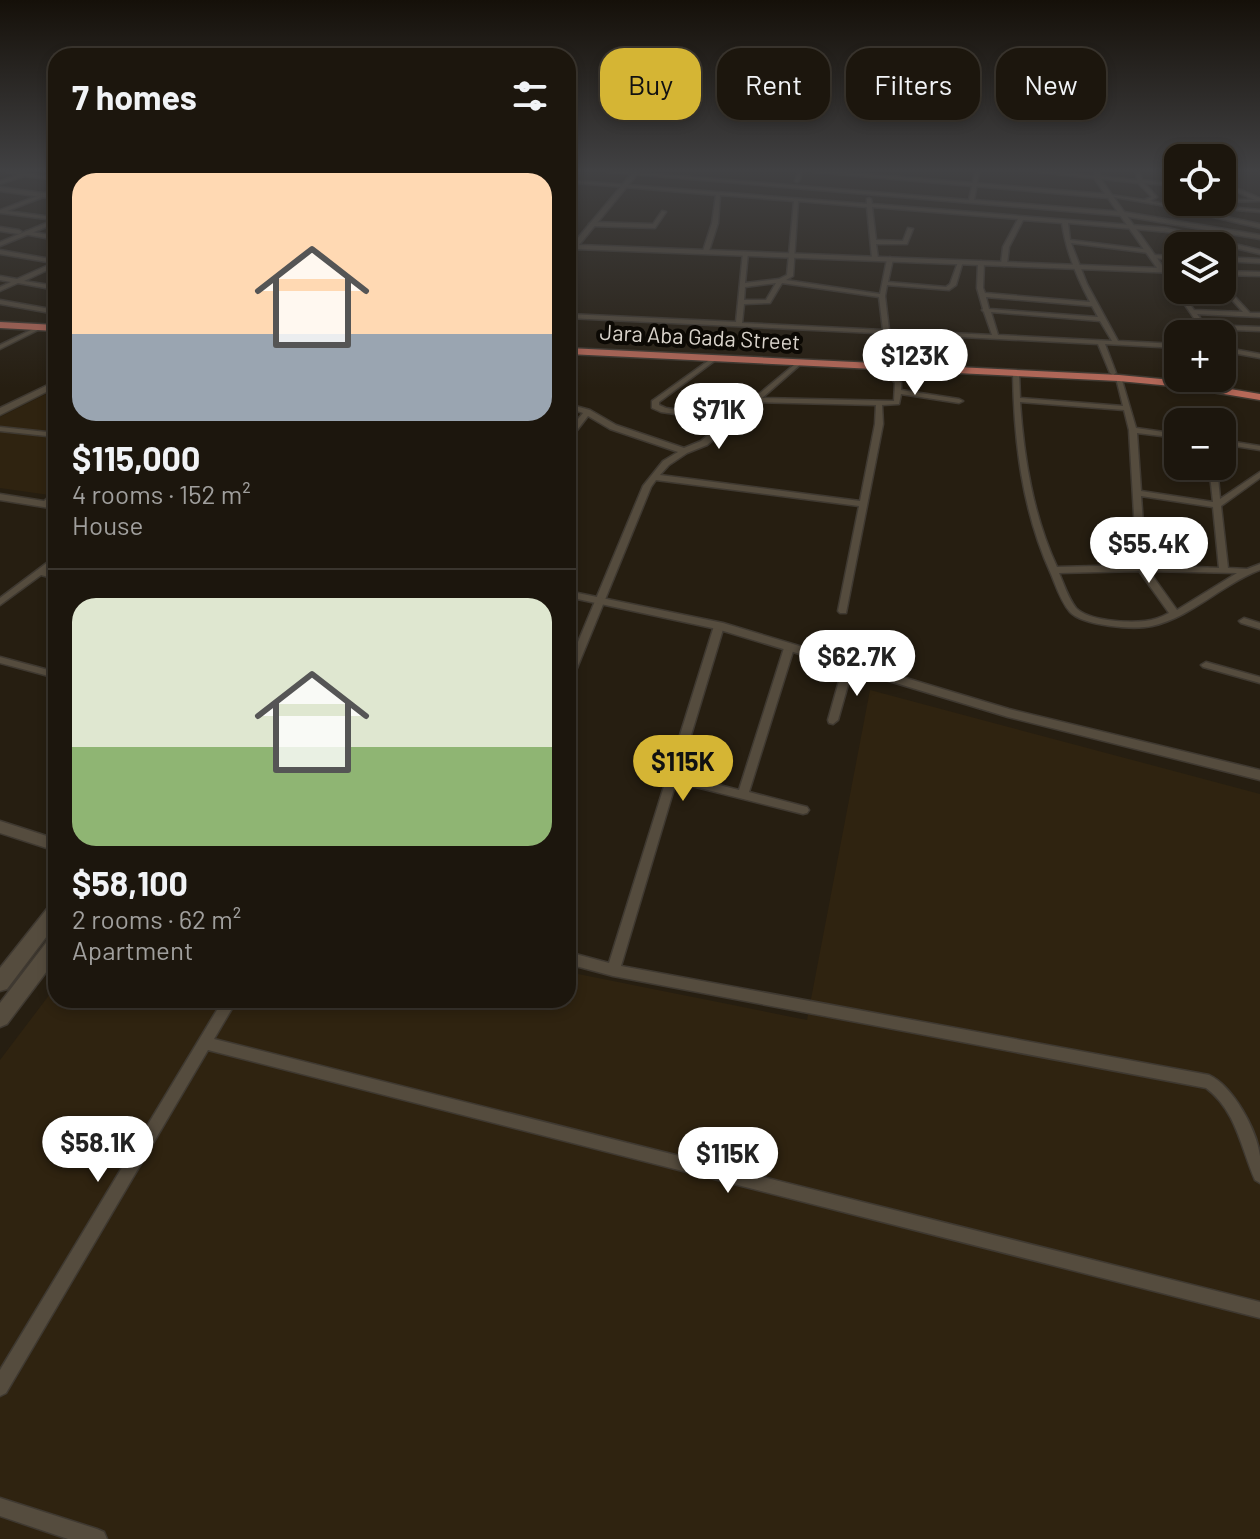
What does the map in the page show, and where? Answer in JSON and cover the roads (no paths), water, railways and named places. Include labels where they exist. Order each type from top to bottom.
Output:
[{"type":"main road","points":[[0,323],[48,326]]},
{"type":"main road","points":[[0,323],[48,327]]},
{"type":"main road","name":"Jara Aba Gada Street","points":[[576,350],[1116,376],[1260,395]]},
{"type":"main road","name":"Jara Aba Gada Street","points":[[576,350],[1116,376]]},
{"type":"main road","points":[[0,983],[48,920]]},
{"type":"main road","points":[[0,1018],[48,955]]},
{"type":"street","points":[[706,251],[708,244]]},
{"type":"street","points":[[741,302],[768,302],[780,281],[790,276],[793,244]]},
{"type":"street","points":[[873,244],[875,258]]},
{"type":"street","points":[[1004,264],[1008,244]]},
{"type":"street","points":[[1068,244],[1074,267],[1115,341]]},
{"type":"street","points":[[1085,244],[1164,256]]},
{"type":"street","points":[[1144,244],[1198,320]]},
{"type":"street","points":[[1229,244],[1260,252]]},
{"type":"street","points":[[576,247],[1162,270]]},
{"type":"street","points":[[0,252],[48,261]]},
{"type":"street","points":[[739,325],[745,253]]},
{"type":"street","points":[[886,330],[882,296],[890,259]]},
{"type":"street","points":[[1236,260],[1260,261]]},
{"type":"street","points":[[885,283],[951,288],[961,262]]},
{"type":"street","points":[[981,263],[982,295],[995,336]]},
{"type":"street","points":[[0,289],[48,267]]},
{"type":"street","points":[[1236,273],[1260,274]]},
{"type":"street","points":[[0,278],[48,287]]},
{"type":"street","points":[[743,285],[780,281],[882,296]]},
{"type":"street","points":[[982,295],[1095,304]]},
{"type":"street","points":[[1236,301],[1248,314]]},
{"type":"street","points":[[0,302],[48,311]]},
{"type":"street","points":[[985,310],[1103,319]]},
{"type":"street","points":[[1193,312],[1260,315]]},
{"type":"street","points":[[576,316],[1164,345]]},
{"type":"street","points":[[0,347],[41,327]]},
{"type":"street","points":[[1236,330],[1260,329]]},
{"type":"street","points":[[959,334],[962,367]]},
{"type":"street","points":[[1100,341],[1128,408],[1133,430],[1142,568],[1175,614]]},
{"type":"street","points":[[1236,352],[1260,356]]},
{"type":"street","points":[[715,358],[686,377],[656,401],[655,406],[732,420]]},
{"type":"street","points":[[576,659],[647,486],[666,463],[704,443],[800,362]]},
{"type":"street","points":[[756,400],[897,403],[899,392],[892,373],[884,366]]},
{"type":"street","points":[[1016,373],[1020,463],[1033,523],[1076,614],[1087,618],[1150,624],[1175,614],[1245,571]]},
{"type":"street","points":[[0,412],[48,388]]},
{"type":"street","points":[[899,392],[959,401]]},
{"type":"street","points":[[1016,400],[1128,408]]},
{"type":"street","points":[[843,611],[879,424],[879,405]]},
{"type":"street","points":[[576,409],[613,427],[684,451]]},
{"type":"street","points":[[576,426],[587,412]]},
{"type":"street","points":[[0,429],[48,434]]},
{"type":"street","points":[[1133,430],[1164,434]]},
{"type":"street","points":[[1236,444],[1260,448]]},
{"type":"street","points":[[654,477],[863,504]]},
{"type":"street","points":[[1137,493],[1217,505],[1257,479]]},
{"type":"street","points":[[1214,480],[1224,571]]},
{"type":"street","points":[[0,497],[48,505]]},
{"type":"street","points":[[0,602],[48,565]]},
{"type":"street","points":[[1053,570],[1142,568],[1245,571],[1260,567]]},
{"type":"street","points":[[39,572],[48,574]]},
{"type":"street","points":[[576,595],[719,626],[1008,713],[1260,775]]},
{"type":"street","points":[[1244,621],[1260,626]]},
{"type":"street","points":[[613,970],[719,626]]},
{"type":"street","points":[[743,795],[789,648]]},
{"type":"street","points":[[0,660],[48,673]]},
{"type":"street","points":[[1206,665],[1260,680]]},
{"type":"street","points":[[833,720],[848,667]]},
{"type":"street","points":[[672,777],[803,810]]},
{"type":"street","points":[[0,827],[48,842]]},
{"type":"street","points":[[576,960],[613,970],[1209,1082],[1221,1089],[1232,1105],[1260,1175]]},
{"type":"street","points":[[0,1387],[225,1008]]},
{"type":"street","points":[[205,1043],[1260,1310]]},
{"type":"street","points":[[0,1507],[97,1539]]}]
